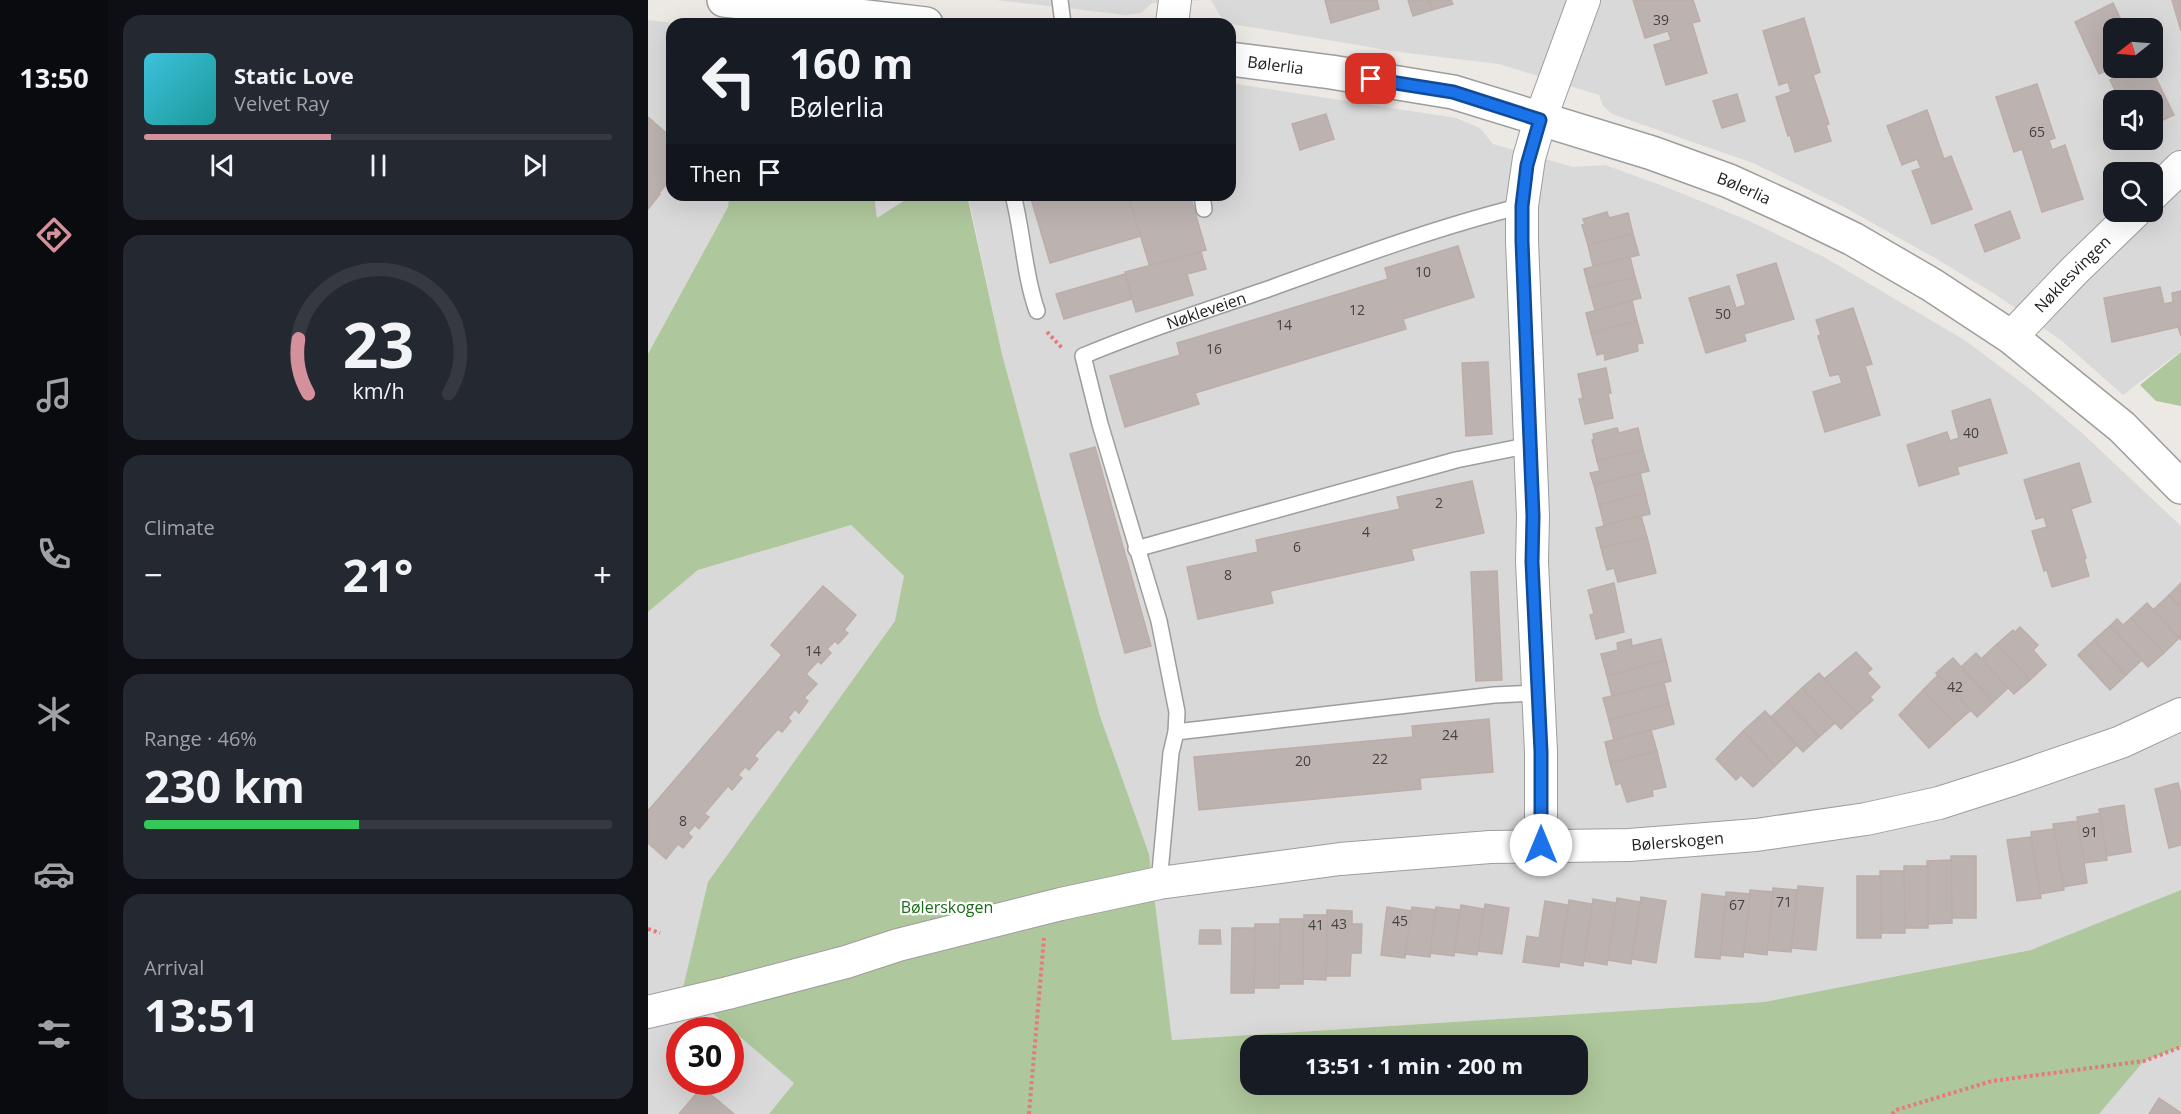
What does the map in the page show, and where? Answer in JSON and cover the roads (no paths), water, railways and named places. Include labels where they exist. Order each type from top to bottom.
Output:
[{"type":"street","points":[[724,0],[769,14],[878,9],[907,18]]},
{"type":"street","points":[[1173,18],[1175,0]]},
{"type":"street","points":[[1541,845],[1541,752],[1532,562],[1522,206],[1527,165],[1540,120],[1584,0]]},
{"type":"street","name":"Bølerlia","points":[[1236,60],[1331,72],[1453,92],[1652,153],[1729,181],[1853,239],[1932,285],[2011,337],[2122,427],[2181,487]]},
{"type":"street","points":[[2163,184],[2181,167]]},
{"type":"street","name":"Nøklesvingen","points":[[2011,337],[2125,222]]},
{"type":"street","name":"Bølerskogen","points":[[648,1012],[846,962],[898,945],[1054,906],[1159,883],[1340,859],[1490,847],[1629,845],[1710,839],[1756,835],[1866,819],[1939,803],[2014,779],[2121,742],[2181,714]]},
{"type":"lane","points":[[1060,0],[1062,18]]},
{"type":"lane","points":[[1014,201],[1030,292],[1037,311]]},
{"type":"lane","name":"Nøkleveien","points":[[1136,549],[1083,356],[1159,326],[1410,239],[1476,217],[1522,206]]},
{"type":"lane","points":[[1159,883],[1177,711],[1159,621],[1136,549],[1456,460],[1530,445]]},
{"type":"lane","points":[[1176,732],[1483,696],[1538,693]]}]
